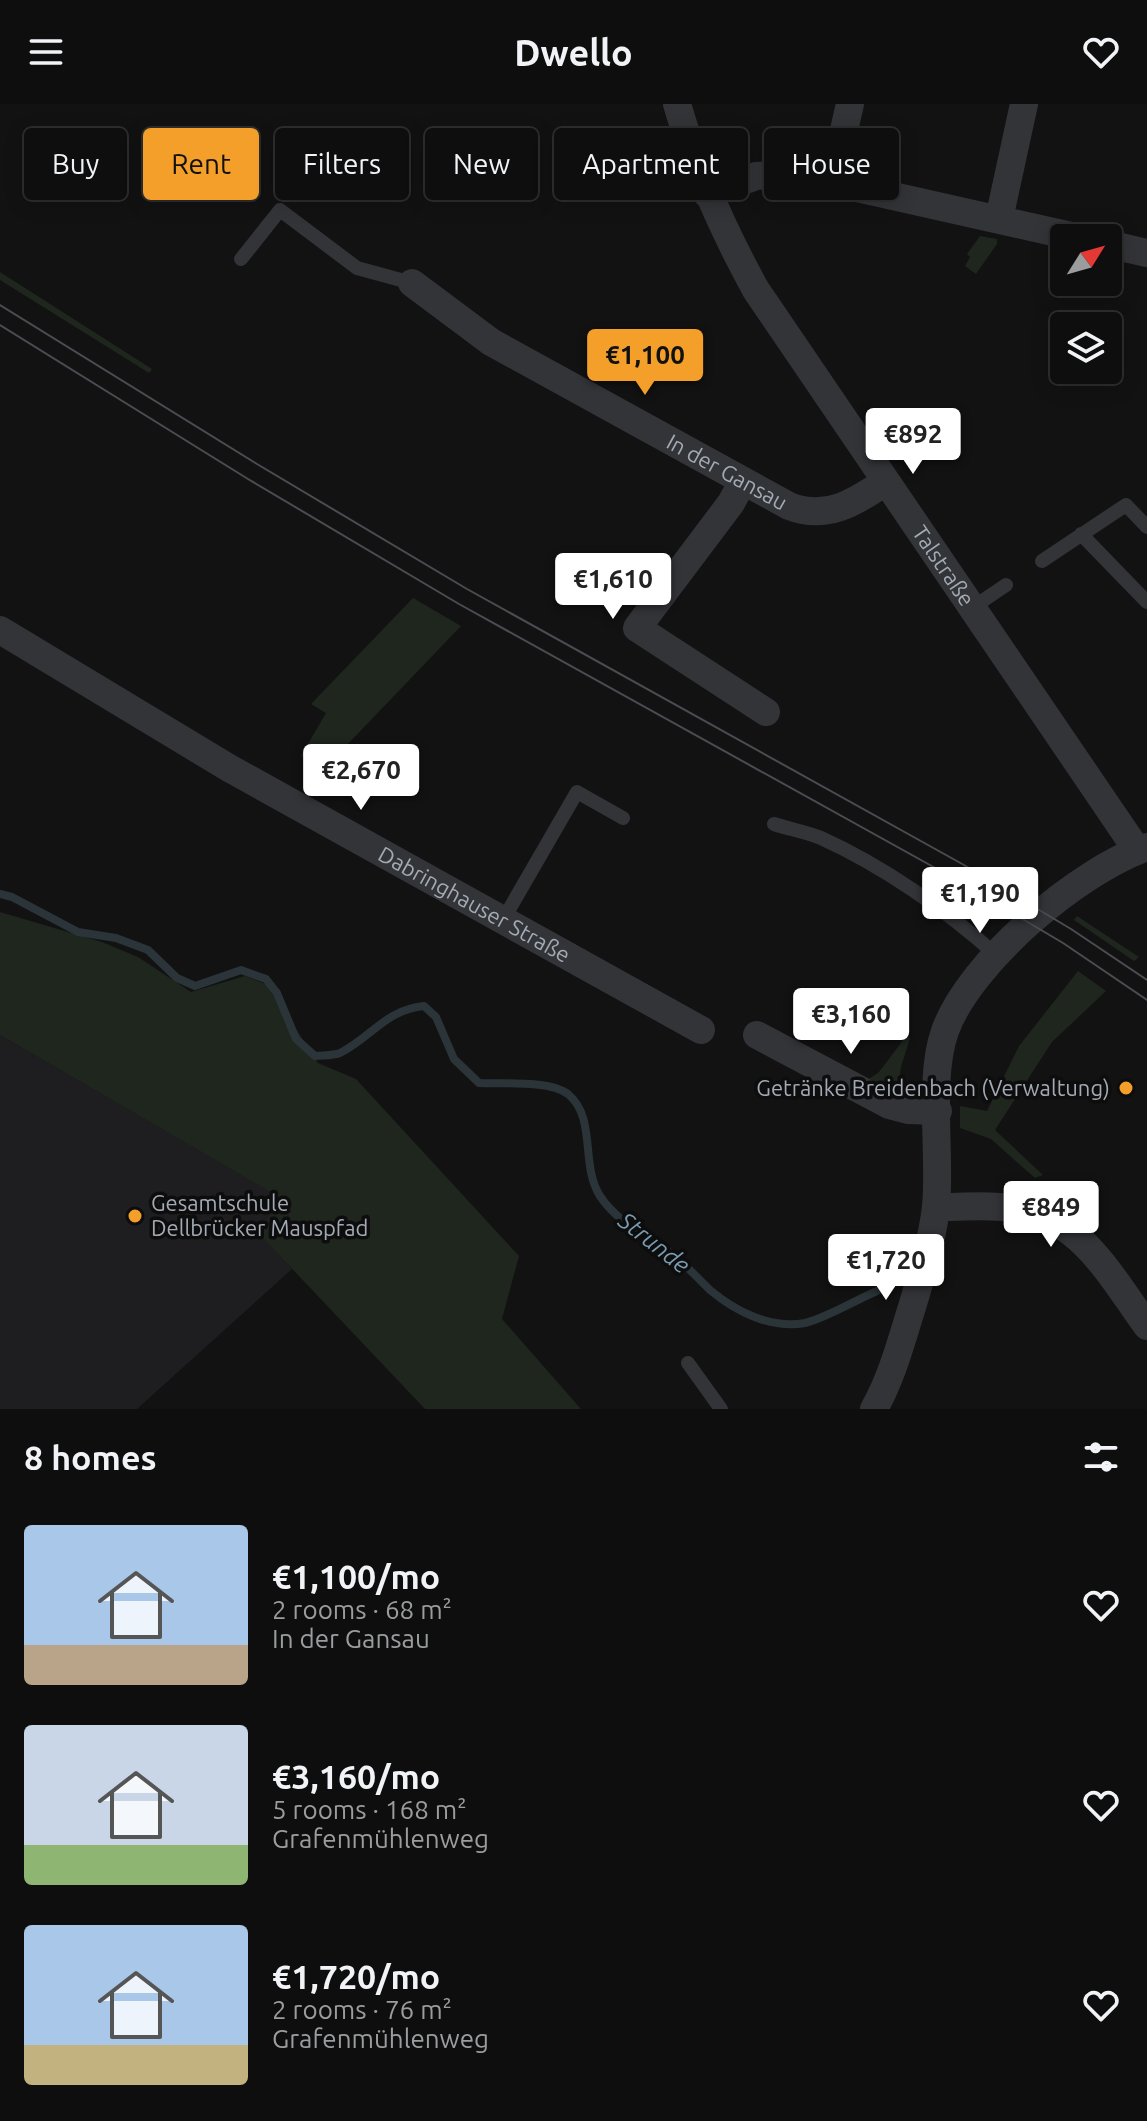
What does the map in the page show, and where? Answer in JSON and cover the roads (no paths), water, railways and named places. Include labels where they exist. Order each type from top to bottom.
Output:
[{"type":"street","name":"Talstraße","points":[[677,104],[684,128]]},
{"type":"street","points":[[844,128],[850,104]]},
{"type":"street","points":[[999,219],[1024,104]]},
{"type":"street","points":[[899,197],[1050,231]]},
{"type":"street","name":"Talstraße","points":[[710,200],[756,290],[972,608],[1142,849]]},
{"type":"street","points":[[1122,247],[1147,253]]},
{"type":"street","name":"In der Gansau","points":[[412,283],[491,342],[789,506],[804,512],[820,513],[857,500],[885,482]]},
{"type":"street","points":[[743,481],[731,503],[637,628],[766,712]]},
{"type":"street","name":"Dabringhauser Straße","points":[[0,630],[229,768],[701,1030]]},
{"type":"street","points":[[874,1409],[888,1384],[928,1252],[936,1207],[938,1063],[945,1032],[959,1004],[996,955],[1086,878],[1142,849]]},
{"type":"street","points":[[757,1035],[889,1105],[908,1110],[938,1111]]},
{"type":"street","points":[[936,1207],[1022,1209],[1056,1222],[1087,1246],[1147,1326]]},
{"type":"lane","points":[[241,259],[280,210],[357,268],[412,283]]},
{"type":"lane","points":[[1042,561],[1126,505],[1147,527]]},
{"type":"lane","points":[[1081,534],[1143,606]]},
{"type":"lane","points":[[972,608],[1006,585]]},
{"type":"lane","points":[[503,920],[577,792],[623,818]]},
{"type":"lane","points":[[774,824],[819,837],[850,853],[953,919],[996,955]]},
{"type":"lane","points":[[688,1363],[721,1409]]},
{"type":"waterway","name":"Strunde","points":[[0,894],[12,897],[78,932],[116,938],[148,950],[177,978],[195,986],[241,970],[266,979],[277,993],[296,1039],[315,1056],[340,1053],[389,1018],[424,1006],[436,1017],[454,1059],[479,1083],[538,1085],[568,1094],[582,1116],[594,1184],[607,1205],[623,1221],[686,1266],[720,1298],[754,1317],[779,1323],[805,1323],[877,1291]]},
{"type":"tram line","points":[[0,305],[467,589],[964,865],[1071,929],[1147,980]]},
{"type":"tram line","points":[[0,325],[248,479],[459,604],[957,880],[1063,943],[1147,1000]]},
{"type":"place","name":"Getränke Breidenbach (Verwaltung)","points":[[1126,1088]]},
{"type":"place","name":"Gesamtschule Dellbrücker Mauspfad","points":[[135,1216]]}]
